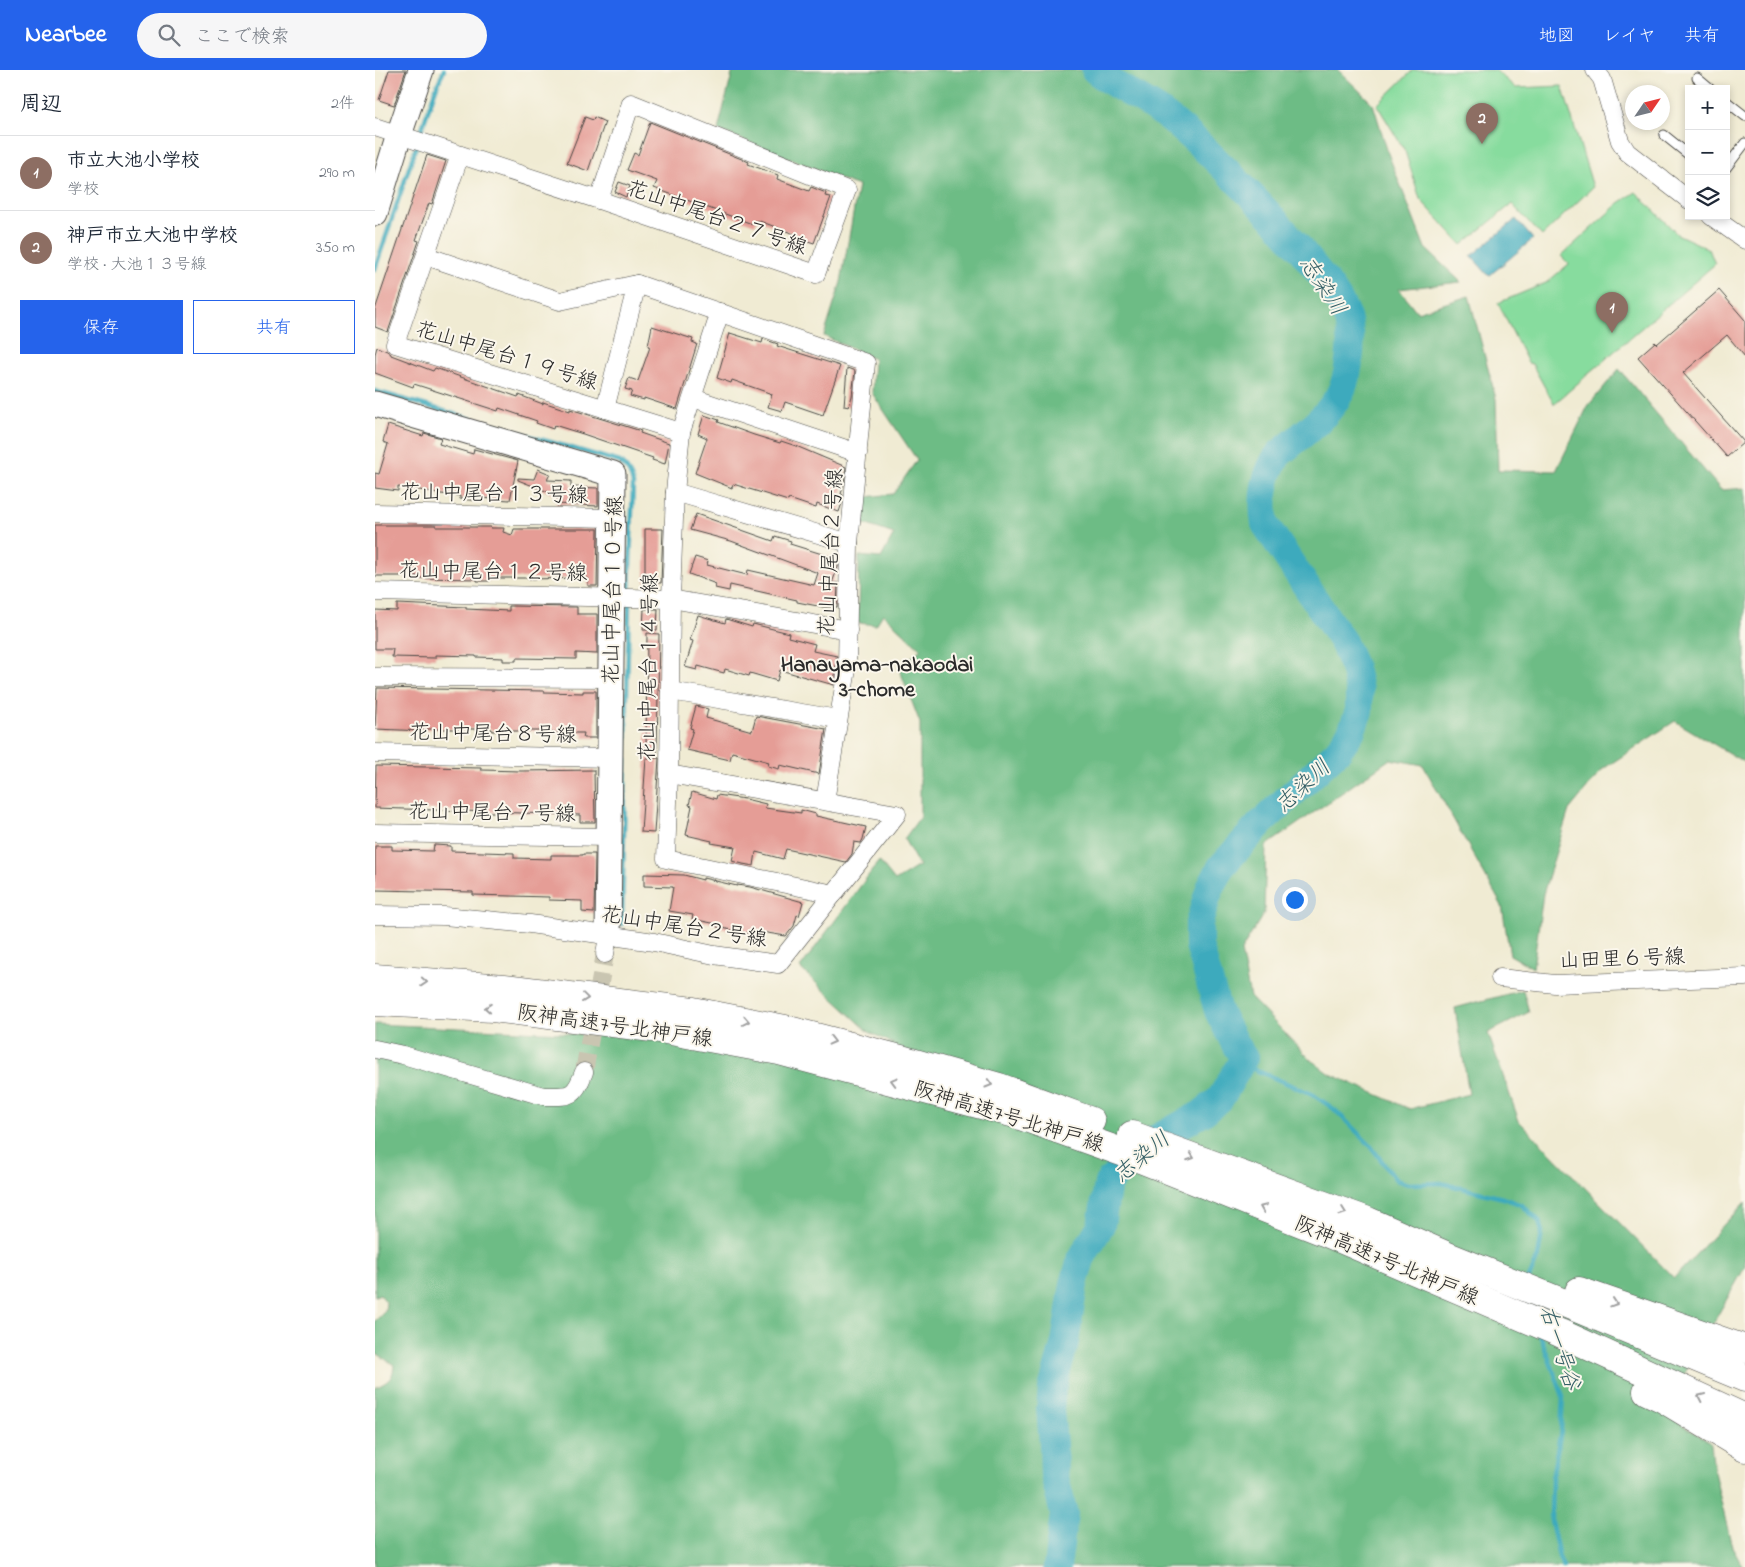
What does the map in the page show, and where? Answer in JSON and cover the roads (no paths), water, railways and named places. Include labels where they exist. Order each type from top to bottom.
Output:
[{"type":"highway","name":"阪神高速7号北神戸線","points":[[375,978],[504,988],[693,1011],[1015,1114],[1142,1159],[1324,1232],[1560,1333],[1745,1418]]},
{"type":"highway","name":"阪神高速7号北神戸線","points":[[375,1002],[493,1008],[660,1029],[782,1040],[901,1059],[999,1087],[1368,1221],[1450,1258],[1570,1305],[1745,1378]]},
{"type":"highway","points":[[1450,1258],[1482,1260],[1629,1307],[1745,1349]]},
{"type":"highway","points":[[1453,1288],[1490,1315],[1662,1398],[1745,1448]]},
{"type":"street","points":[[375,213],[404,136],[421,70]]},
{"type":"street","points":[[1595,70],[1602,79],[1620,141],[1627,152],[1685,197]]},
{"type":"street","name":"花山中尾台２７号線","points":[[375,127],[599,200],[815,274],[847,190],[631,102],[599,200]]},
{"type":"street","name":"花山中尾台１９号線","points":[[460,155],[395,344],[681,432]]},
{"type":"street","points":[[1717,220],[1745,240]]},
{"type":"street","points":[[426,256],[560,301],[637,284],[605,409]]},
{"type":"street","name":"花山中尾台２号線","points":[[375,915],[444,916],[530,924],[606,945],[654,942],[714,956],[778,964],[897,814],[825,801],[847,669],[849,543],[866,363],[637,284]]},
{"type":"street","name":"花山中尾台１４号線","points":[[719,312],[681,432],[675,492],[671,599],[667,859],[834,894]]},
{"type":"street","points":[[693,398],[858,453]]},
{"type":"street","name":"花山中尾台１０号線","points":[[376,406],[613,474],[615,596],[611,678],[606,945]]},
{"type":"street","points":[[675,492],[849,543]]},
{"type":"street","name":"花山中尾台１３号線","points":[[375,513],[613,518]]},
{"type":"street","name":"花山中尾台１２号線","points":[[375,592],[615,596],[671,599],[848,630]]},
{"type":"street","points":[[375,678],[611,678]]},
{"type":"street","points":[[670,691],[838,719]]},
{"type":"street","name":"花山中尾台８号線","points":[[375,754],[610,758]]},
{"type":"street","points":[[669,774],[825,801]]},
{"type":"street","name":"花山中尾台７号線","points":[[375,833],[609,837]]},
{"type":"street","name":"山田里６号線","points":[[1500,978],[1555,984],[1745,977]]},
{"type":"street","points":[[375,1049],[403,1055],[543,1096],[572,1094],[579,1087],[584,1072]]},
{"type":"lane","points":[[1697,78],[1706,85]]},
{"type":"lane","points":[[1730,104],[1745,116]]},
{"type":"lane","points":[[1664,136],[1685,152]]},
{"type":"lane","points":[[1730,163],[1745,143]]},
{"type":"water","points":[[1516,219],[1533,239],[1489,276],[1471,256]]},
{"type":"waterway","points":[[419,137],[444,70]]},
{"type":"waterway","name":"志染川","points":[[1057,1567],[1064,1514],[1054,1474],[1050,1409],[1052,1389],[1065,1342],[1074,1284],[1081,1259],[1101,1225],[1108,1183],[1128,1162],[1155,1139],[1201,1114],[1220,1099],[1244,1058],[1218,1011],[1199,945],[1199,923],[1210,888],[1221,867],[1260,824],[1337,752],[1351,732],[1359,711],[1359,690],[1354,668],[1343,642],[1265,524],[1263,506],[1267,478],[1274,461],[1279,454],[1323,417],[1342,389],[1350,352],[1350,332],[1346,315],[1331,289],[1294,242],[1215,159],[1168,117],[1095,70]]},
{"type":"waterway","points":[[375,269],[417,144]]},
{"type":"waterway","points":[[375,391],[620,462],[629,472],[633,484],[629,593]]},
{"type":"waterway","points":[[622,924],[629,601]]},
{"type":"waterway","name":"右一号谷","points":[[1244,1058],[1253,1069],[1312,1094],[1334,1109],[1370,1145],[1396,1180],[1408,1184],[1441,1183],[1503,1198],[1522,1205],[1539,1221],[1542,1232],[1538,1257],[1528,1280]]},
{"type":"waterway","name":"右一号谷","points":[[1540,1335],[1563,1396],[1561,1430],[1552,1478],[1551,1521],[1563,1567]]},
{"type":"tunnel","points":[[584,1072],[605,954]]},
{"type":"place","name":"神戸市立大池中学校","points":[[1482,144]]},
{"type":"place","name":"市立大池小学校","points":[[1612,333]]},
{"type":"district","name":"Hanayama-nakaodai 3-chome","points":[[877,676]]}]
